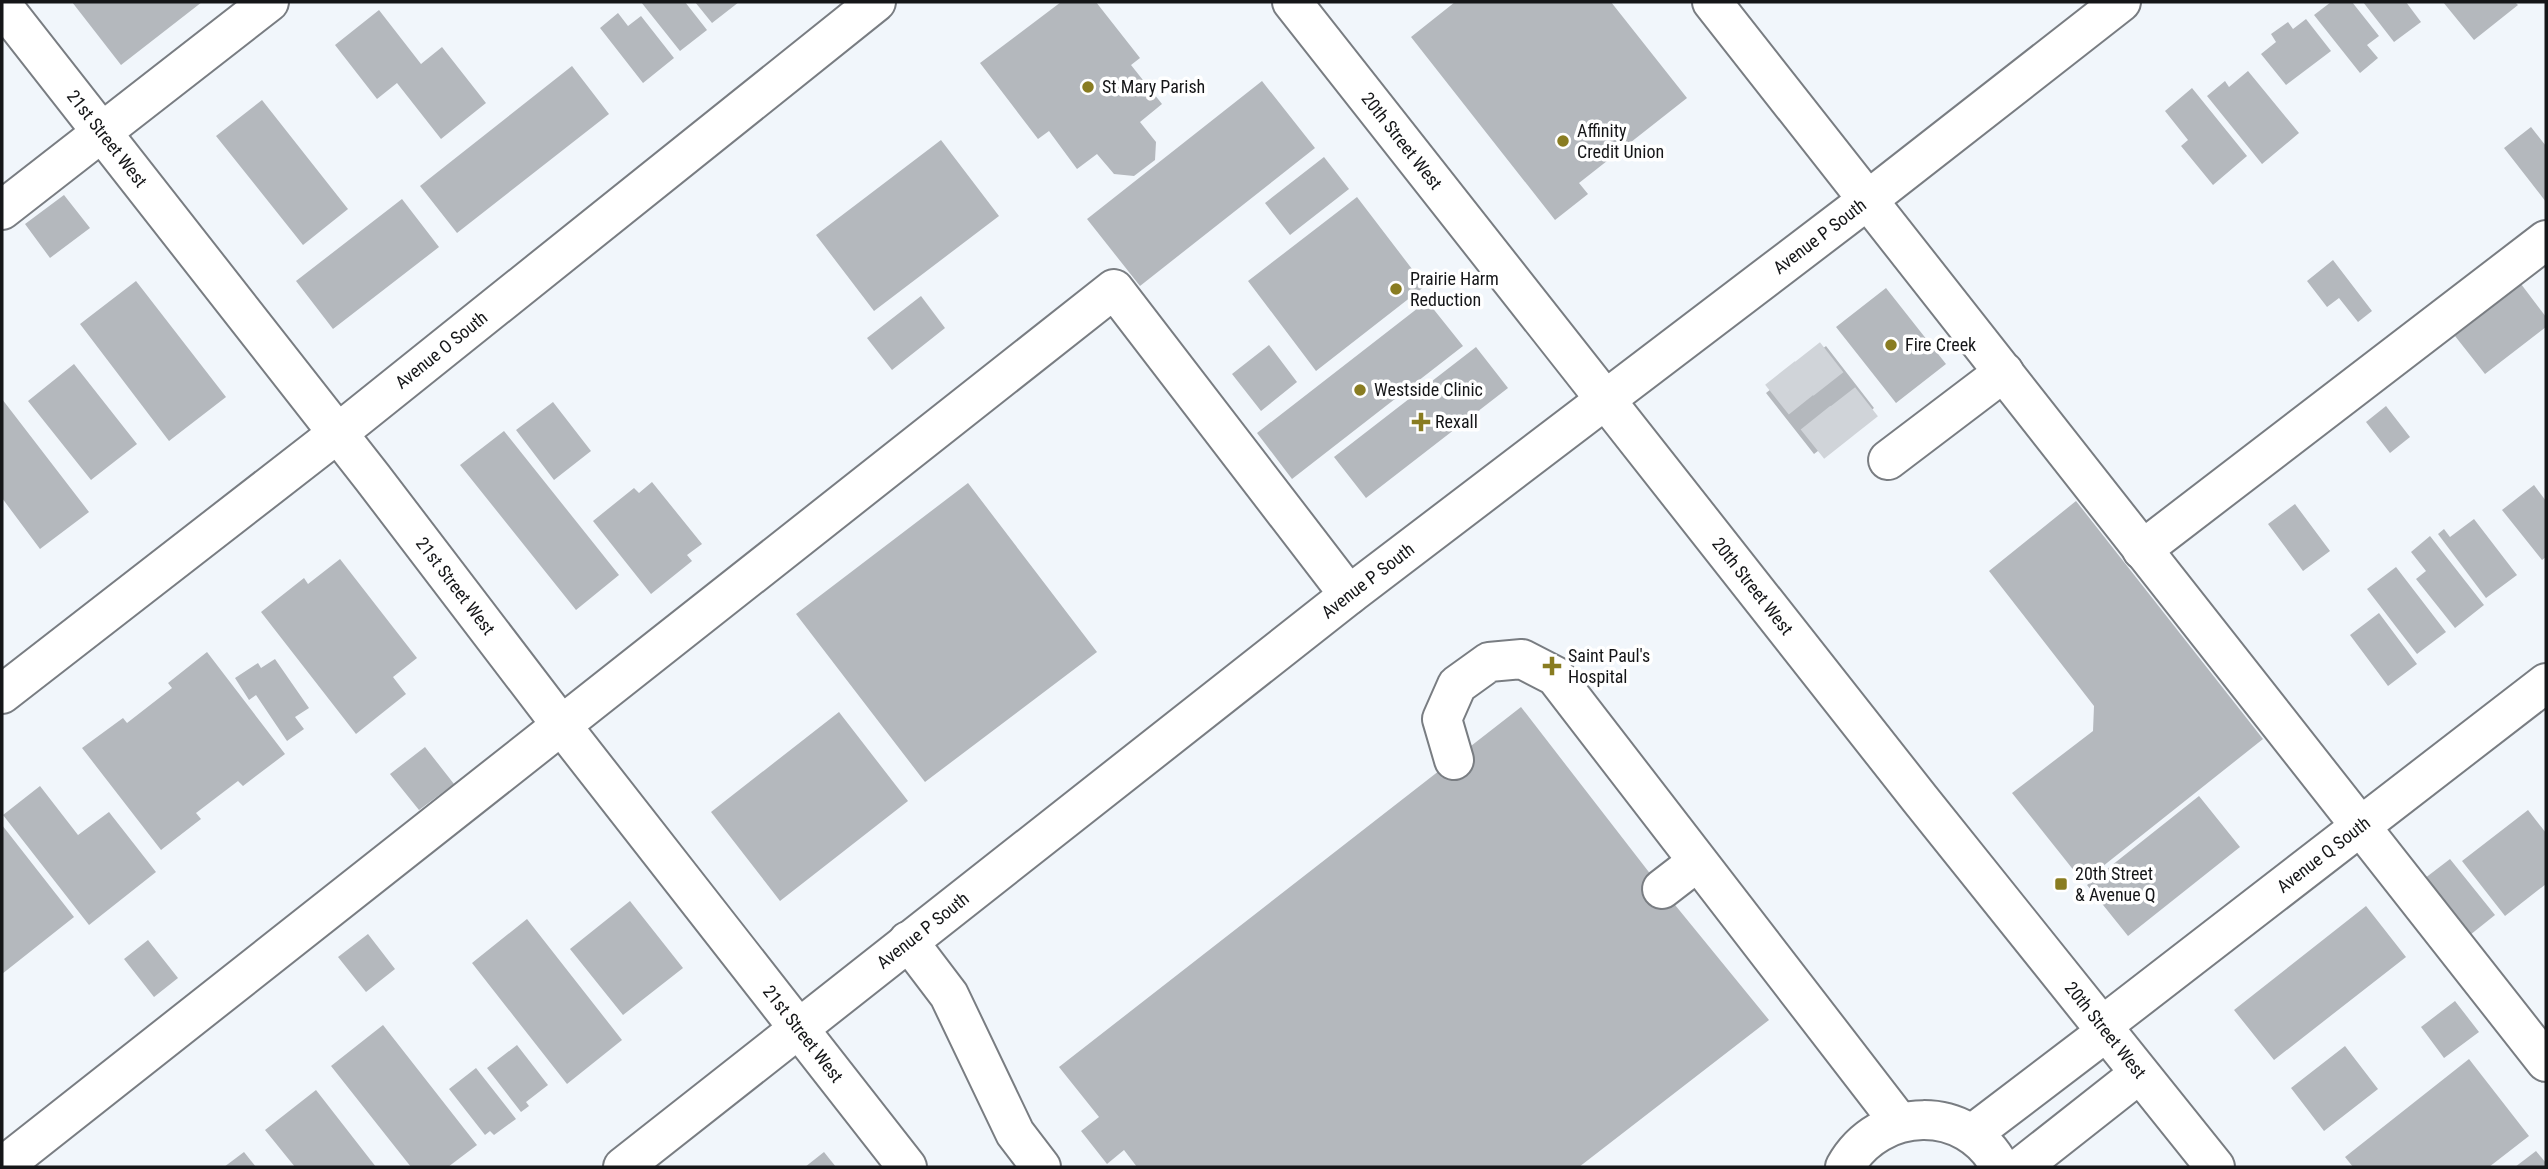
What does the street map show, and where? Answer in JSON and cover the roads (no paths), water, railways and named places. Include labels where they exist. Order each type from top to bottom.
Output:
[{"type":"main road","points":[[2,210],[269,2]]},
{"type":"main road","name":"Avenue O South","points":[[2,694],[338,433],[876,2]]},
{"type":"main road","name":"20th Street West","points":[[1292,2],[1920,799],[2215,1167]]},
{"type":"main road","points":[[1712,2],[2546,1062]]},
{"type":"main road","name":"Avenue P South","points":[[622,1167],[1349,595],[1869,199],[2121,2]]},
{"type":"main road","name":"21st Street West","points":[[2,5],[338,433],[797,1030],[907,1167]]},
{"type":"main road","points":[[2142,550],[2546,240]]},
{"type":"main road","points":[[2,1167],[1114,289],[1349,595]]},
{"type":"main road","points":[[1888,460],[2004,372]]},
{"type":"main road","points":[[1454,760],[1442,719],[1457,685],[1489,662],[1522,659],[1555,676],[1899,1122]]},
{"type":"main road","name":"Avenue Q South","points":[[1972,1135],[2546,683]]},
{"type":"main road","points":[[1662,889],[1697,862]]},
{"type":"main road","points":[[908,941],[949,995],[1015,1133],[1041,1167]]},
{"type":"main road","points":[[2021,1167],[2139,1074]]},
{"type":"main road","points":[[1844,1167],[1853,1152],[1873,1134],[1899,1122],[1924,1119],[1949,1124],[1972,1135],[1993,1154],[2000,1167]]},
{"type":"tunnel","points":[[1805,354],[1863,428]]},
{"type":"tunnel","points":[[1780,373],[1839,447]]},
{"type":"place","name":"St Mary Parish","points":[[1088,87]]},
{"type":"place","name":"Affinity Credit Union","points":[[1563,141]]},
{"type":"place","name":"Prairie Harm Reduction","points":[[1396,289]]},
{"type":"place","name":"Fire Creek","points":[[1891,345]]},
{"type":"place","name":"Westside Clinic","points":[[1360,390]]},
{"type":"place","name":"Rexall","points":[[1421,422]]},
{"type":"place","name":"Saint Paul's Hospital","points":[[1552,666]]},
{"type":"place","name":"20th Street & Avenue Q","points":[[2061,884]]}]
